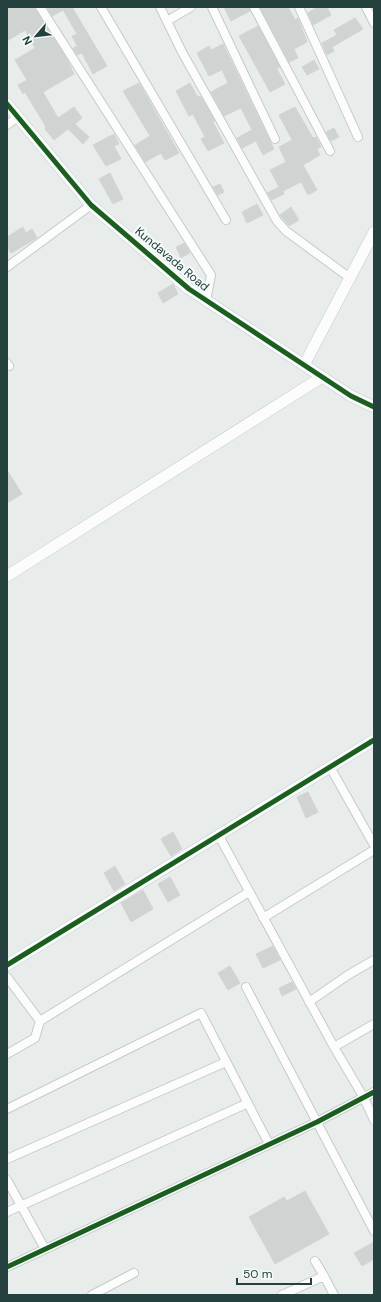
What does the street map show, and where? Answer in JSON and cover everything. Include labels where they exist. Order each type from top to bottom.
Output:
[{"type":"street","points":[[40,7],[211,274],[206,301]]},
{"type":"street","points":[[102,7],[226,220]]},
{"type":"street","points":[[160,7],[182,52],[277,221],[286,231],[350,278]]},
{"type":"street","points":[[167,20],[191,7]]},
{"type":"street","points":[[212,7],[275,139]]},
{"type":"street","points":[[254,7],[330,151]]},
{"type":"street","points":[[299,7],[358,137]]},
{"type":"street","points":[[366,7],[374,23]]},
{"type":"street","name":"Kundavada Road","points":[[7,104],[91,204],[189,289],[351,396],[374,407]]},
{"type":"street","points":[[7,125],[18,117]]},
{"type":"street","points":[[7,267],[91,204]]},
{"type":"street","points":[[304,365],[374,232]]},
{"type":"street","points":[[7,576],[322,376]]},
{"type":"street","points":[[7,965],[374,740]]},
{"type":"street","points":[[330,767],[374,845]]},
{"type":"street","points":[[219,836],[309,1002],[364,1098],[374,1120]]},
{"type":"street","points":[[263,918],[374,850]]},
{"type":"street","points":[[7,1054],[35,1038],[40,1021],[249,892]]},
{"type":"street","points":[[309,1002],[348,975],[374,960]]},
{"type":"street","points":[[7,976],[40,1021]]},
{"type":"street","points":[[246,987],[374,1231]]},
{"type":"street","points":[[7,1109],[201,1013],[269,1144]]},
{"type":"street","points":[[334,1047],[374,1024]]},
{"type":"street","points":[[7,1158],[226,1062]]},
{"type":"street","points":[[7,1267],[317,1122],[374,1092]]},
{"type":"street","points":[[7,1212],[248,1103]]},
{"type":"street","points":[[7,1180],[44,1249]]},
{"type":"street","points":[[315,1261],[334,1295]]},
{"type":"street","points":[[92,1295],[134,1273]]},
{"type":"street","points":[[282,1295],[324,1276]]},
{"type":"building","points":[[7,7],[35,7],[68,61],[74,74],[43,92],[58,118],[74,107],[82,118],[75,124],[89,137],[83,144],[68,129],[54,140],[45,129],[46,127],[25,92],[23,94],[18,85],[27,80],[15,60],[35,48],[25,30],[7,41]]},
{"type":"building","points":[[47,7],[72,7],[107,66],[93,74],[82,53],[77,55],[73,48],[77,46],[72,36],[77,34],[63,10],[52,16]]},
{"type":"building","points":[[224,7],[249,7],[250,11],[231,21]]},
{"type":"building","points":[[260,7],[288,7],[295,20],[298,18],[307,42],[294,49],[298,58],[289,62]]},
{"type":"building","points":[[317,7],[327,7],[331,15],[313,25],[308,13]]},
{"type":"building","points":[[355,18],[363,29],[332,47],[334,51],[327,55],[322,43],[337,35],[334,30]]},
{"type":"building","points":[[258,26],[280,67],[277,69],[285,84],[270,92],[239,36]]},
{"type":"building","points":[[223,44],[274,149],[263,155],[256,141],[242,148],[237,138],[252,130],[241,108],[224,116],[211,92],[228,83],[222,70],[209,76],[197,53],[209,46],[211,50]]},
{"type":"building","points":[[314,60],[319,69],[307,75],[302,67]]},
{"type":"building","points":[[139,83],[179,153],[165,160],[161,153],[145,162],[135,145],[150,136],[123,91]]},
{"type":"building","points":[[190,83],[197,96],[201,97],[215,121],[213,122],[224,143],[208,151],[201,139],[205,137],[193,114],[189,116],[176,91]]},
{"type":"building","points":[[295,107],[313,138],[316,137],[321,147],[317,149],[320,155],[303,165],[317,190],[308,195],[301,182],[283,191],[284,194],[272,200],[267,193],[279,187],[270,170],[286,162],[279,147],[292,140],[279,115]]},
{"type":"building","points":[[334,128],[339,137],[331,141],[326,132]]},
{"type":"building","points":[[114,134],[119,144],[114,146],[121,159],[106,166],[93,145]]},
{"type":"building","points":[[110,173],[123,199],[113,204],[99,179]]},
{"type":"building","points":[[220,184],[224,192],[218,195],[213,187]]},
{"type":"building","points":[[257,204],[263,215],[247,223],[242,212]]},
{"type":"building","points":[[291,207],[299,220],[289,226],[280,215]]},
{"type":"building","points":[[23,227],[26,233],[32,229],[37,238],[11,253],[7,247],[7,237]]},
{"type":"building","points":[[184,243],[190,253],[181,258],[176,247]]},
{"type":"building","points":[[173,284],[178,294],[163,303],[158,293]]},
{"type":"building","points":[[7,470],[22,494],[7,503]]},
{"type":"building","points":[[308,792],[318,812],[306,818],[297,797]]},
{"type":"building","points":[[173,832],[182,849],[171,856],[161,839]]},
{"type":"building","points":[[115,866],[125,884],[114,891],[104,873]]},
{"type":"building","points":[[170,877],[180,895],[168,902],[158,884]]},
{"type":"building","points":[[143,890],[153,909],[131,922],[121,903]]},
{"type":"building","points":[[273,946],[280,960],[263,968],[256,954]]},
{"type":"building","points":[[230,966],[240,983],[228,990],[218,973]]},
{"type":"building","points":[[292,982],[296,989],[282,996],[279,988]]},
{"type":"building","points":[[305,1191],[329,1234],[275,1264],[249,1217],[284,1197],[287,1201]]},
{"type":"building","points":[[374,1242],[374,1259],[362,1266],[354,1253]]},
{"type":"cycle path","points":[[7,104],[91,205],[189,289],[351,396],[374,407]]},
{"type":"cycle path","points":[[7,965],[374,740]]},
{"type":"cycle path","points":[[7,1267],[317,1122],[374,1092]]}]
